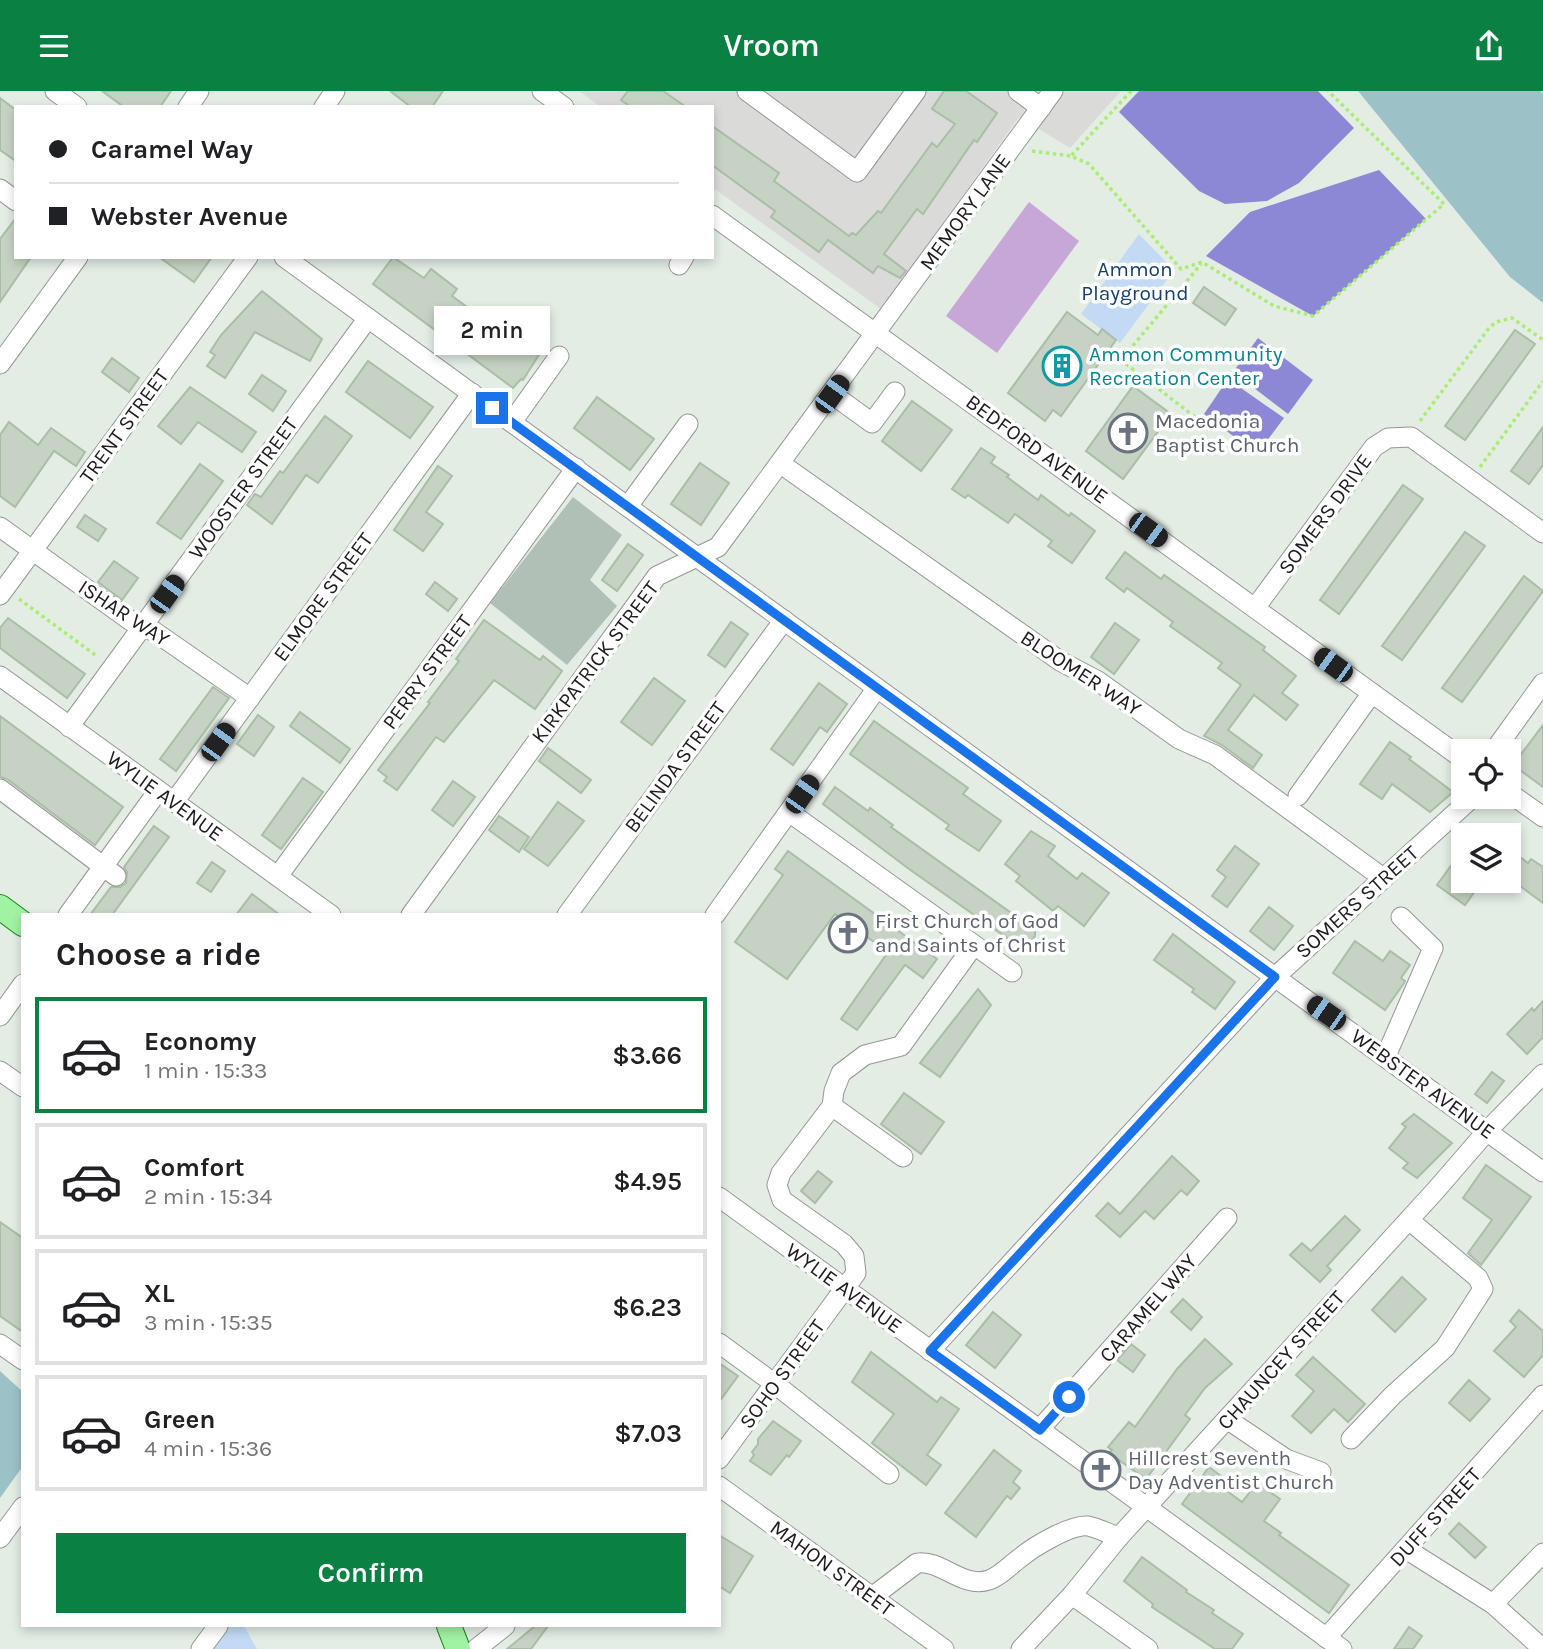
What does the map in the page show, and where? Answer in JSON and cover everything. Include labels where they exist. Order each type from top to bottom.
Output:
[{"type":"main road","points":[[0,907],[21,923]]},
{"type":"main road","points":[[449,1627],[458,1649]]},
{"type":"street","points":[[55,91],[79,101]]},
{"type":"street","points":[[542,91],[561,105]]},
{"type":"street","points":[[747,91],[857,172],[916,91]]},
{"type":"street","points":[[1018,91],[1041,108]]},
{"type":"street","name":"MEMORY LANE","points":[[876,333],[1053,91]]},
{"type":"street","name":"BEDFORD AVENUE","points":[[714,218],[1451,750]]},
{"type":"street","points":[[0,364],[77,259]]},
{"type":"street","name":"TRENT STREET","points":[[8,596],[32,551],[247,259]]},
{"type":"street","name":"WEBSTER AVENUE","points":[[287,259],[1543,1172]]},
{"type":"street","name":"WOOSTER STREET","points":[[69,727],[368,318]]},
{"type":"street","name":"KIRKPATRICK STREET","points":[[412,913],[657,576],[718,547],[876,333]]},
{"type":"street","points":[[512,422],[559,356]]},
{"type":"street","points":[[832,394],[872,423],[895,392]]},
{"type":"street","name":"ELMORE STREET","points":[[70,913],[110,871],[166,796],[250,698],[472,393]]},
{"type":"street","points":[[628,506],[688,424]]},
{"type":"street","name":"SOMERS DRIVE","points":[[1255,608],[1374,447],[1388,437],[1411,437],[1543,533]]},
{"type":"street","name":"BLOOMER WAY","points":[[781,464],[1060,661],[1098,681],[1179,739],[1215,755],[1384,878]]},
{"type":"street","name":"PERRY STREET","points":[[278,876],[576,468]]},
{"type":"street","name":"ISHAR WAY","points":[[0,527],[131,621],[155,632],[250,698]]},
{"type":"street","name":"BELINDA STREET","points":[[568,913],[784,619]]},
{"type":"street","name":"WYLIE AVENUE","points":[[0,676],[328,913]]},
{"type":"street","points":[[1503,739],[1543,683]]},
{"type":"street","points":[[716,913],[877,688]]},
{"type":"street","points":[[1298,796],[1372,693]]},
{"type":"street","points":[[0,789],[110,871]]},
{"type":"street","points":[[1521,801],[1543,817]]},
{"type":"street","name":"SOMERS STREET","points":[[930,1351],[1275,977],[1460,809]]},
{"type":"street","points":[[789,812],[1012,972]]},
{"type":"street","points":[[1386,1056],[1433,948],[1401,917]]},
{"type":"street","points":[[903,1157],[832,1106],[834,1091],[841,1073],[865,1055],[901,1046],[974,945]]},
{"type":"street","points":[[0,1016],[21,987]]},
{"type":"street","points":[[0,1071],[21,1086]]},
{"type":"street","name":"CHAUNCEY STREET","points":[[1021,1649],[1487,1131],[1543,1074]]},
{"type":"street","name":"SOHO STREET","points":[[721,1456],[856,1273],[854,1256],[844,1244],[782,1200],[777,1185],[782,1173],[832,1106]]},
{"type":"street","name":"WYLIE AVENUE","points":[[721,1199],[1334,1643]]},
{"type":"street","name":"CARAMEL WAY","points":[[1040,1430],[1227,1218]]},
{"type":"street","points":[[1351,1439],[1445,1347],[1483,1289],[1478,1277],[1409,1220]]},
{"type":"street","points":[[0,1344],[21,1359]]},
{"type":"street","points":[[721,1344],[889,1474]]},
{"type":"street","name":"DUFF STREET","points":[[1334,1643],[1406,1549],[1543,1395]]},
{"type":"street","points":[[1227,1419],[1286,1459],[1321,1472]]},
{"type":"street","name":"MAHON STREET","points":[[721,1487],[944,1649]]},
{"type":"street","points":[[0,1538],[21,1510]]},
{"type":"street","points":[[872,1597],[917,1563],[925,1562],[967,1580],[981,1582],[999,1575],[1030,1549],[1074,1529],[1090,1527],[1119,1537]]},
{"type":"street","points":[[1406,1549],[1493,1604],[1543,1649]]},
{"type":"street","points":[[1493,1604],[1543,1553]]},
{"type":"street","points":[[1072,1595],[1148,1649]]},
{"type":"street","points":[[201,1649],[217,1627]]},
{"type":"street","points":[[476,1649],[504,1627]]},
{"type":"path","points":[[1071,156],[1131,91]]},
{"type":"path","points":[[1032,151],[1071,156],[1089,165],[1181,269],[1202,263],[1274,306],[1312,316],[1444,204],[1328,91]]},
{"type":"path","points":[[1195,417],[1121,360],[1202,263]]},
{"type":"path","points":[[1414,427],[1427,414],[1496,322],[1512,318],[1543,340]]},
{"type":"path","points":[[1477,471],[1543,381]]},
{"type":"path","points":[[8,596],[102,660]]},
{"type":"shaded area","points":[[579,91],[1121,91],[1070,148],[1019,117],[881,309],[714,188],[714,105],[598,105]]},
{"type":"shaded area","points":[[1139,91],[1318,91],[1354,128],[1299,183],[1267,201],[1225,204],[1199,191],[1119,112]]},
{"type":"shaded area","points":[[1358,91],[1541,91],[1543,303],[1510,277]]},
{"type":"shaded area","points":[[1379,170],[1426,219],[1313,316],[1206,256],[1250,212]]},
{"type":"shaded area","points":[[1029,202],[1079,241],[997,353],[946,316]]},
{"type":"shaded area","points":[[1258,338],[1313,380],[1288,414],[1233,372]]},
{"type":"shaded area","points":[[1228,379],[1284,418],[1257,454],[1204,414]]},
{"type":"shaded area","points":[[573,497],[622,535],[590,580],[617,606],[567,665],[490,603]]},
{"type":"shaded area","points":[[0,1371],[21,1390],[21,1469],[0,1498]]},
{"type":"green space","name":"Ammon Playground","points":[[1139,234],[1168,264],[1168,278],[1120,343],[1081,314]]},
{"type":"green space","points":[[228,1627],[245,1627],[257,1649],[213,1649]]},
{"type":"building","points":[[102,91],[171,91],[161,105],[121,105]]},
{"type":"building","points":[[390,91],[443,91],[433,105],[408,105]]},
{"type":"building","points":[[628,91],[663,91],[683,105],[628,105],[621,100]]},
{"type":"building","points":[[944,91],[966,91],[997,113],[977,142],[974,140],[923,214],[917,209],[884,254],[906,271],[900,278],[878,266],[873,273],[828,240],[819,252],[771,217],[775,211],[714,166],[714,127],[779,173],[774,181],[849,236],[852,233],[856,235],[878,211],[881,213],[932,143],[937,147],[955,124],[932,109]]},
{"type":"building","points":[[0,98],[14,108],[14,160],[0,150]]},
{"type":"building","points":[[14,221],[14,259],[30,259],[0,302],[0,239]]},
{"type":"building","points":[[162,259],[211,259],[194,282]]},
{"type":"building","points":[[392,259],[396,259],[424,278],[431,269],[457,289],[452,296],[517,343],[523,335],[542,350],[523,380],[513,388],[373,284]]},
{"type":"building","points":[[1204,287],[1236,309],[1225,325],[1193,303]]},
{"type":"building","points":[[262,291],[322,339],[310,361],[255,332],[225,378],[207,366],[215,355],[210,352],[221,335]]},
{"type":"building","name":"Ammon Community Recreation Center","points":[[1067,312],[1098,335],[1102,329],[1116,340],[1061,416],[1053,410],[1045,421],[1008,393]]},
{"type":"building","points":[[1515,330],[1535,344],[1465,440],[1445,426]]},
{"type":"building","points":[[112,358],[139,378],[129,392],[102,372]]},
{"type":"building","points":[[368,361],[433,407],[410,438],[346,392]]},
{"type":"building","points":[[262,375],[286,391],[273,411],[249,394]]},
{"type":"building","name":"Macedonia Baptist Church","points":[[1133,386],[1171,414],[1123,479],[1086,451]]},
{"type":"building","points":[[190,387],[256,432],[242,452],[198,422],[181,444],[158,426]]},
{"type":"building","points":[[597,397],[654,439],[630,470],[574,428]]},
{"type":"building","points":[[912,401],[952,430],[921,471],[882,441]]},
{"type":"building","points":[[325,416],[352,436],[318,483],[306,475],[272,524],[247,505],[255,494],[261,497],[280,471],[283,473]]},
{"type":"building","points":[[9,422],[38,445],[51,428],[85,452],[76,466],[54,451],[15,507],[0,496],[0,435]]},
{"type":"building","points":[[1543,427],[1543,465],[1529,484],[1511,471]]},
{"type":"building","points":[[981,448],[995,457],[991,463],[1038,500],[1041,495],[1095,531],[1072,563],[1048,546],[1052,541],[1015,514],[1008,523],[968,495],[965,498],[952,489]]},
{"type":"building","points":[[700,463],[729,483],[701,525],[671,504]]},
{"type":"building","points":[[200,464],[223,481],[181,539],[157,523]]},
{"type":"building","points":[[438,466],[452,476],[426,512],[443,524],[423,551],[394,530]]},
{"type":"building","points":[[1403,485],[1423,499],[1339,614],[1320,600]]},
{"type":"building","points":[[85,515],[106,529],[98,541],[77,527]]},
{"type":"building","points":[[1465,532],[1485,546],[1402,660],[1382,646]]},
{"type":"building","points":[[628,544],[643,555],[617,591],[602,580]]},
{"type":"building","points":[[1125,552],[1161,579],[1164,575],[1265,647],[1263,650],[1296,676],[1282,693],[1298,705],[1286,720],[1254,695],[1228,730],[1262,755],[1253,768],[1222,745],[1204,736],[1241,685],[1218,668],[1222,663],[1170,626],[1173,622],[1127,588],[1124,592],[1106,578]]},
{"type":"building","points":[[114,561],[138,578],[122,600],[98,582]]},
{"type":"building","points":[[1524,576],[1543,591],[1462,702],[1442,688]]},
{"type":"building","points":[[435,582],[457,599],[448,611],[426,594]]},
{"type":"building","points":[[8,618],[85,674],[67,698],[0,648],[0,628]]},
{"type":"building","points":[[484,620],[540,660],[543,656],[562,671],[535,709],[494,680],[444,742],[436,737],[397,790],[384,781],[387,777],[378,770],[430,703],[428,702],[459,661],[456,659]]},
{"type":"building","points":[[731,622],[748,634],[725,667],[708,655]]},
{"type":"building","points":[[1115,623],[1139,640],[1114,674],[1091,657]]},
{"type":"building","points":[[654,678],[685,701],[652,745],[621,722]]},
{"type":"building","points":[[819,683],[847,704],[827,732],[820,727],[793,765],[771,749]]},
{"type":"building","points":[[213,687],[229,698],[176,771],[160,759]]},
{"type":"building","points":[[300,712],[350,749],[340,763],[290,726]]},
{"type":"building","points":[[258,715],[274,727],[254,756],[237,744]]},
{"type":"building","points":[[0,716],[123,807],[95,845],[7,779],[0,777]]},
{"type":"building","points":[[874,721],[968,788],[963,794],[1001,821],[979,851],[946,829],[949,825],[850,754]]},
{"type":"building","points":[[1543,725],[1543,787],[1521,771],[1521,754]]},
{"type":"building","points":[[1390,742],[1451,790],[1451,794],[1430,812],[1392,784],[1382,799],[1360,784]]},
{"type":"building","points":[[548,748],[591,780],[581,793],[539,761]]},
{"type":"building","points":[[303,778],[323,792],[281,849],[262,835]]},
{"type":"building","points":[[453,781],[475,797],[453,826],[432,810]]},
{"type":"building","points":[[835,787],[868,811],[870,808],[893,825],[891,827],[1035,930],[1035,936],[1024,950],[823,804]]},
{"type":"building","points":[[558,802],[584,821],[548,866],[524,849]]},
{"type":"building","points":[[499,816],[529,837],[519,852],[489,830]]},
{"type":"building","points":[[154,826],[169,837],[113,913],[92,913],[111,887],[120,887],[126,883],[127,872],[124,867]]},
{"type":"building","points":[[1031,831],[1055,846],[1048,856],[1077,879],[1082,873],[1109,893],[1084,926],[1058,906],[1053,911],[1016,881],[1020,876],[1005,864]]},
{"type":"building","points":[[1235,846],[1259,864],[1227,907],[1212,896],[1226,877],[1217,870]]},
{"type":"building","points":[[788,851],[937,959],[923,978],[905,965],[857,1030],[841,1019],[888,952],[835,914],[787,979],[735,942],[783,875],[775,869]]},
{"type":"building","points":[[1521,858],[1528,863],[1531,859],[1543,867],[1543,903],[1521,887]]},
{"type":"building","points":[[212,862],[225,871],[211,892],[197,883]]},
{"type":"building","points":[[1451,866],[1451,893],[1474,893],[1465,905],[1437,885]]},
{"type":"building","points":[[252,894],[277,913],[238,913]]},
{"type":"building","points":[[1269,907],[1293,926],[1274,950],[1250,931]]},
{"type":"building","points":[[1173,934],[1235,982],[1215,1009],[1192,992],[1194,989],[1154,960]]},
{"type":"building","points":[[1355,941],[1383,961],[1390,951],[1410,965],[1401,978],[1404,983],[1385,1010],[1333,973]]},
{"type":"building","points":[[978,989],[991,1005],[940,1077],[920,1063]]},
{"type":"building","points":[[1543,1001],[1543,1037],[1527,1054],[1507,1034],[1532,1008],[1534,1011]]},
{"type":"building","points":[[1492,1072],[1504,1081],[1487,1103],[1475,1094]]},
{"type":"building","points":[[904,1093],[944,1122],[921,1154],[881,1124]]},
{"type":"building","points":[[1414,1114],[1452,1143],[1417,1178],[1403,1168],[1408,1163],[1389,1148],[1406,1127],[1402,1124]]},
{"type":"building","points":[[1172,1156],[1199,1181],[1187,1195],[1181,1190],[1154,1219],[1145,1211],[1120,1237],[1096,1216],[1108,1203],[1120,1214]]},
{"type":"building","points":[[1486,1165],[1531,1197],[1481,1265],[1468,1253],[1492,1220],[1463,1198]]},
{"type":"building","points":[[818,1171],[832,1182],[815,1203],[801,1191]]},
{"type":"building","points":[[1345,1216],[1360,1230],[1327,1266],[1331,1270],[1320,1282],[1290,1255],[1302,1243],[1311,1251]]},
{"type":"building","points":[[0,1222],[21,1237],[21,1331],[0,1316]]},
{"type":"building","points":[[1402,1277],[1426,1299],[1395,1332],[1372,1310]]},
{"type":"building","points":[[1183,1299],[1202,1317],[1191,1330],[1171,1312]]},
{"type":"building","points":[[1519,1310],[1543,1331],[1543,1355],[1524,1377],[1494,1351],[1516,1327],[1510,1321]]},
{"type":"building","points":[[993,1312],[1021,1335],[995,1368],[966,1345]]},
{"type":"building","points":[[1205,1339],[1232,1364],[1205,1388],[1185,1415],[1190,1419],[1146,1479],[1109,1453],[1112,1450],[1108,1447],[1129,1422],[1135,1427],[1177,1369]]},
{"type":"building","points":[[1131,1344],[1145,1355],[1133,1372],[1117,1360]]},
{"type":"building","points":[[871,1352],[937,1402],[941,1397],[959,1409],[927,1455],[941,1465],[926,1485],[872,1443],[894,1414],[852,1382]]},
{"type":"building","points":[[1313,1357],[1365,1404],[1348,1422],[1334,1409],[1311,1433],[1292,1416],[1314,1391],[1296,1375]]},
{"type":"building","points":[[721,1364],[738,1376],[721,1399]]},
{"type":"building","points":[[1469,1380],[1490,1399],[1470,1421],[1449,1403]]},
{"type":"building","points":[[773,1421],[801,1441],[771,1475],[750,1461],[758,1439]]},
{"type":"building","points":[[994,1450],[1021,1471],[1013,1482],[1020,1488],[1011,1499],[1007,1496],[976,1537],[945,1513]]},
{"type":"building","points":[[1209,1467],[1221,1476],[1216,1483],[1242,1502],[1257,1483],[1280,1499],[1264,1521],[1281,1533],[1279,1535],[1349,1585],[1329,1613],[1182,1504]]},
{"type":"building","points":[[1459,1523],[1486,1547],[1475,1558],[1449,1534]]},
{"type":"building","points":[[721,1536],[753,1556],[730,1593],[721,1587]]},
{"type":"building","points":[[1142,1557],[1243,1634],[1232,1649],[1215,1649],[1152,1607],[1153,1604],[1124,1581]]},
{"type":"building","points":[[534,1627],[547,1627],[531,1649],[507,1649]]},
{"type":"building","points":[[1409,1627],[1422,1636],[1413,1649],[1394,1649]]},
{"type":"place","name":"Ammon Community Recreation Center","points":[[1062,366]]},
{"type":"place","name":"Macedonia Baptist Church","points":[[1128,433]]},
{"type":"place","name":"First Church of God and Saints of Christ","points":[[848,933]]},
{"type":"place","name":"Hillcrest Seventh Day Adventist Church","points":[[1101,1470]]},
{"type":"route","points":[[492,408],[1275,977],[1189,1067],[930,1351],[1040,1430],[1069,1397]]}]
